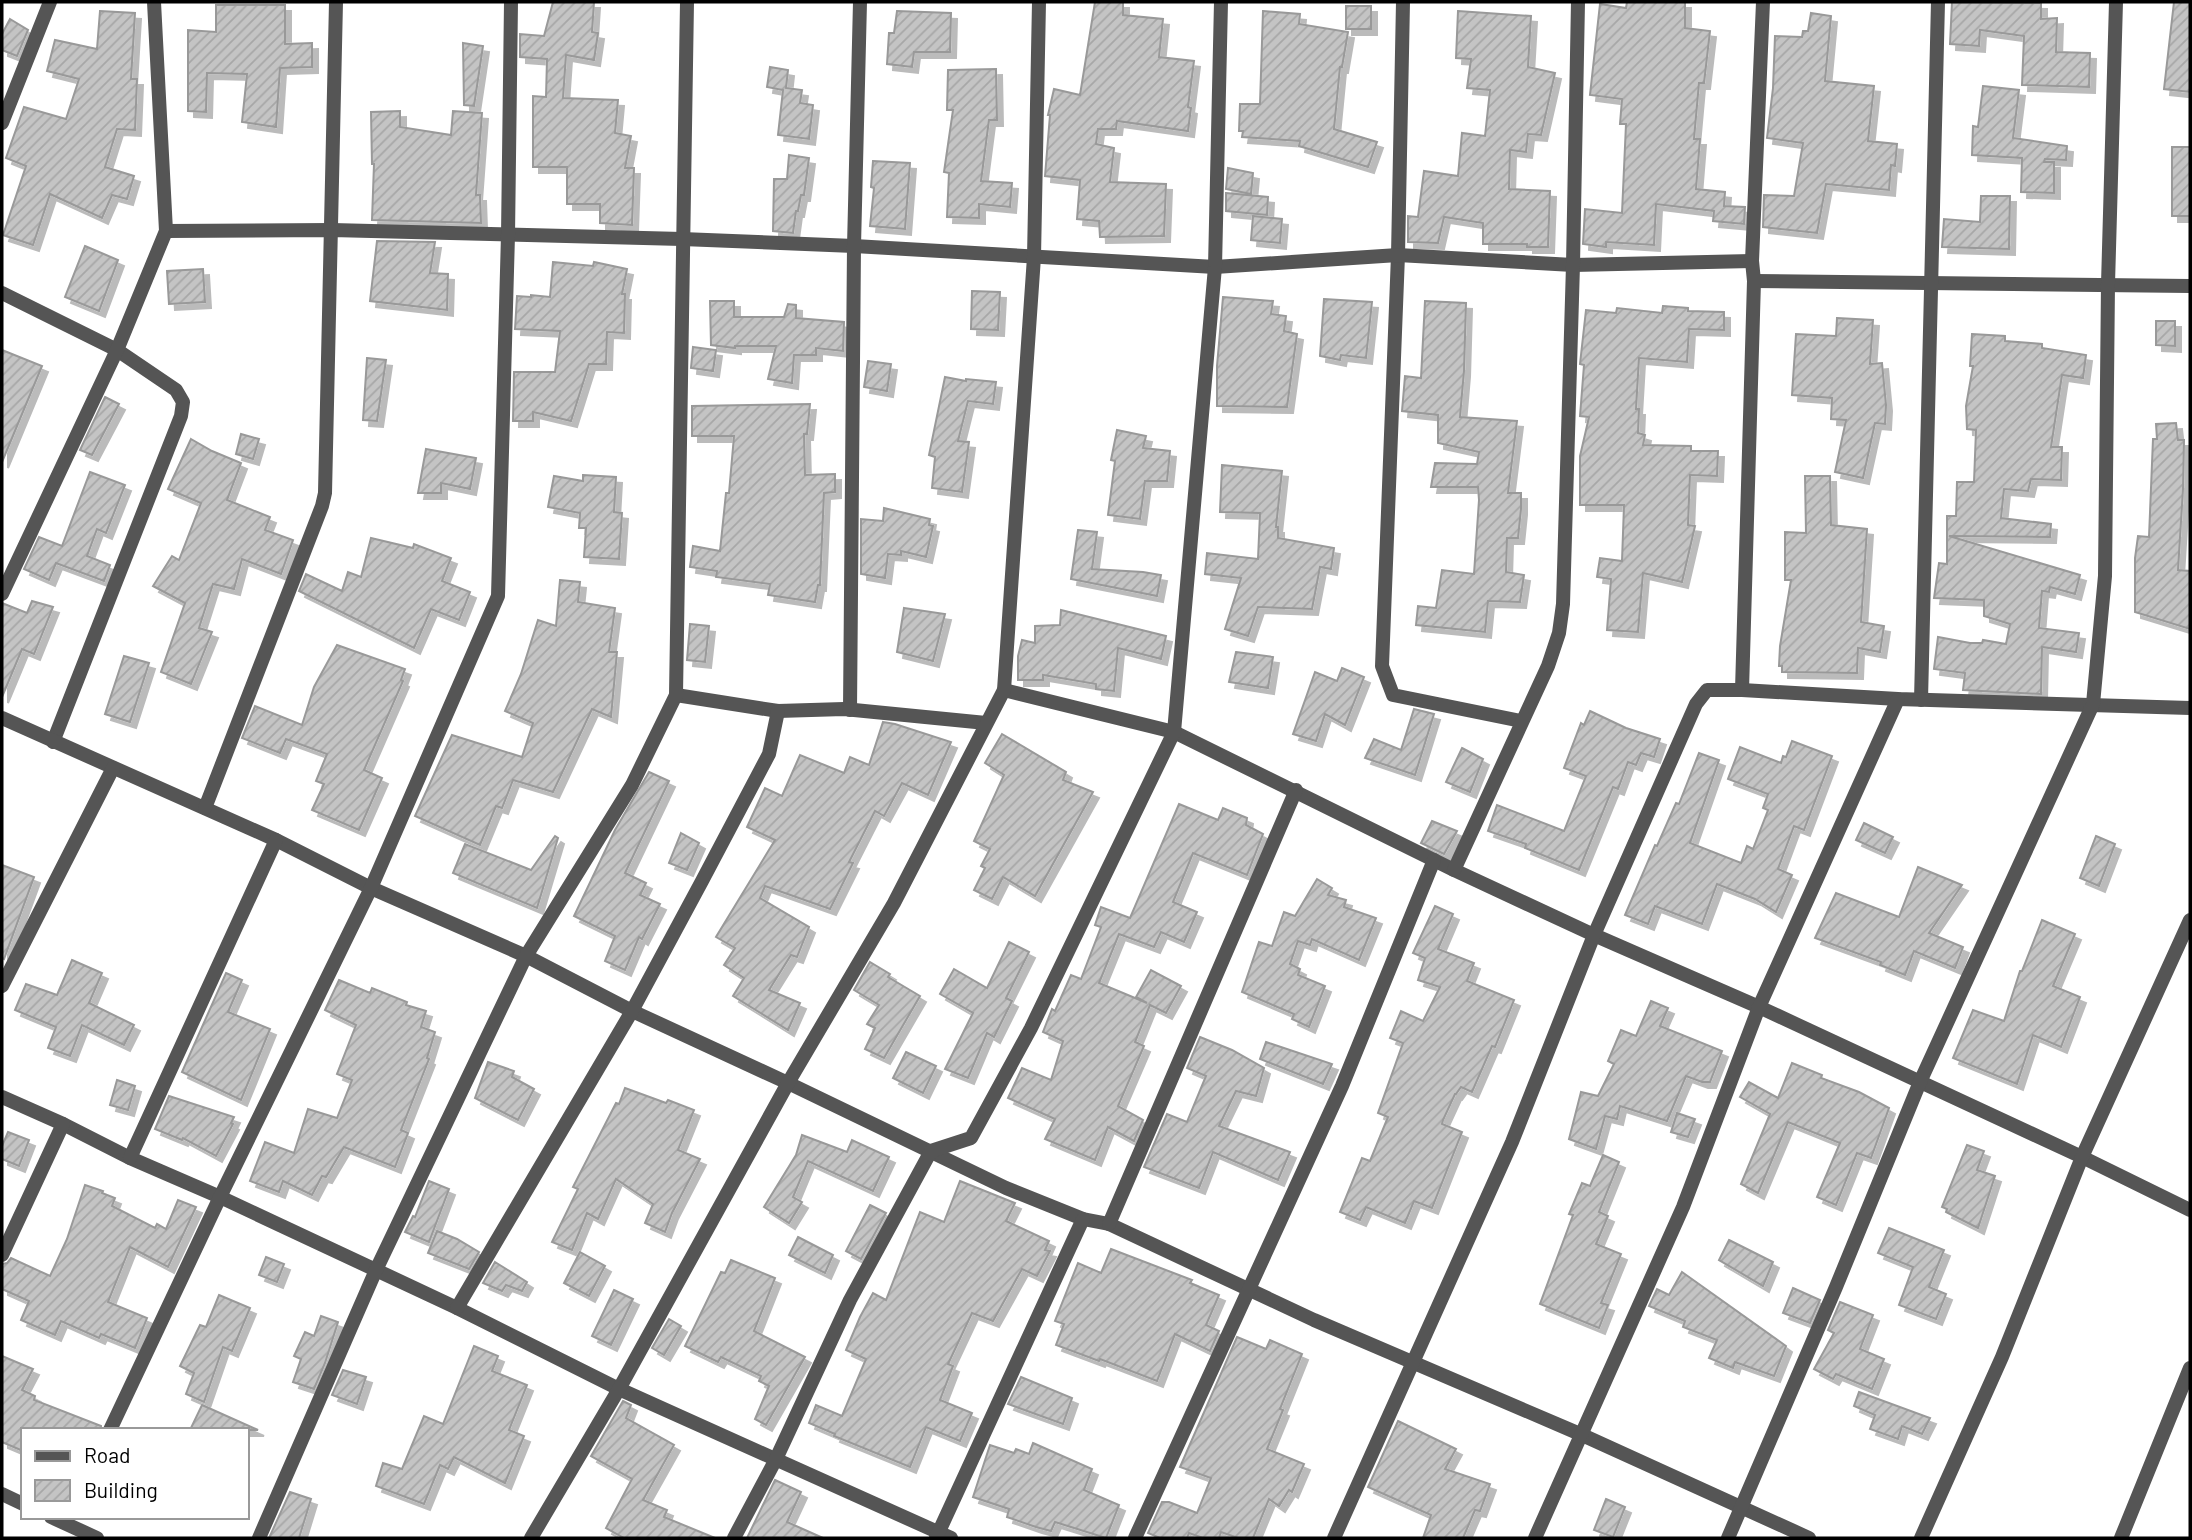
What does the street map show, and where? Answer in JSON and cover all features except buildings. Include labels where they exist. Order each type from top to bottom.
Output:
[{"type":"street","points":[[2,123],[50,2]]},
{"type":"street","points":[[2,594],[117,350],[166,231],[154,2]]},
{"type":"street","points":[[205,808],[325,493],[336,2]]},
{"type":"street","points":[[111,1428],[371,888],[498,596],[511,2]]},
{"type":"street","points":[[259,1538],[376,1270],[526,956],[632,785],[676,695],[687,2]]},
{"type":"street","points":[[850,710],[854,246],[860,2]]},
{"type":"street","points":[[531,1538],[619,1389],[788,1083],[894,903],[1004,690],[1034,257],[1040,2]]},
{"type":"street","points":[[734,1538],[776,1459],[850,1300],[931,1151],[971,1138],[1031,1028],[1174,732],[1215,267],[1221,2]]},
{"type":"street","points":[[1403,2],[1398,255],[1382,666],[1394,695],[1521,721]]},
{"type":"street","points":[[1454,870],[1548,666],[1563,604],[1578,2]]},
{"type":"street","points":[[1742,690],[1754,281],[1752,261],[1763,2]]},
{"type":"street","points":[[1922,700],[1938,2]]},
{"type":"street","points":[[1728,1538],[1920,1082],[2093,704],[2105,576],[2108,284],[2116,2]]},
{"type":"street","points":[[166,231],[332,230],[682,239],[1215,267],[1398,255],[1573,265],[1752,261]]},
{"type":"street","points":[[1754,281],[2190,286]]},
{"type":"street","points":[[2,293],[117,350],[176,390],[183,402],[181,416],[53,742]]},
{"type":"street","points":[[1004,690],[1174,732],[1594,936],[1759,1007],[2190,1210]]},
{"type":"street","points":[[1334,1538],[1512,1142],[1594,936],[1696,704],[1707,690],[2190,708]]},
{"type":"street","points":[[676,695],[778,711],[850,710],[986,723]]},
{"type":"street","points":[[1535,1538],[1683,1207],[1759,1007],[1899,699]]},
{"type":"street","points":[[457,1308],[632,1011],[769,754],[778,711]]},
{"type":"street","points":[[2,718],[276,840],[371,888],[526,956],[632,1011],[1006,1188],[1083,1219],[1109,1224],[1314,1320],[1580,1434],[1809,1538]]},
{"type":"street","points":[[2,986],[113,768]]},
{"type":"street","points":[[1109,1224],[1296,790]]},
{"type":"street","points":[[130,1158],[276,840]]},
{"type":"street","points":[[1135,1538],[1342,1086],[1434,860]]},
{"type":"street","points":[[1922,1538],[2002,1357],[2082,1157],[2190,920]]},
{"type":"street","points":[[2,1097],[457,1308],[619,1389],[942,1536],[1083,1219]]},
{"type":"street","points":[[2,1255],[63,1124]]},
{"type":"street","points":[[2121,1538],[2190,1368]]},
{"type":"street","points":[[2,1494],[21,1503]]},
{"type":"street","points":[[60,1538],[67,1521],[97,1538]]}]
